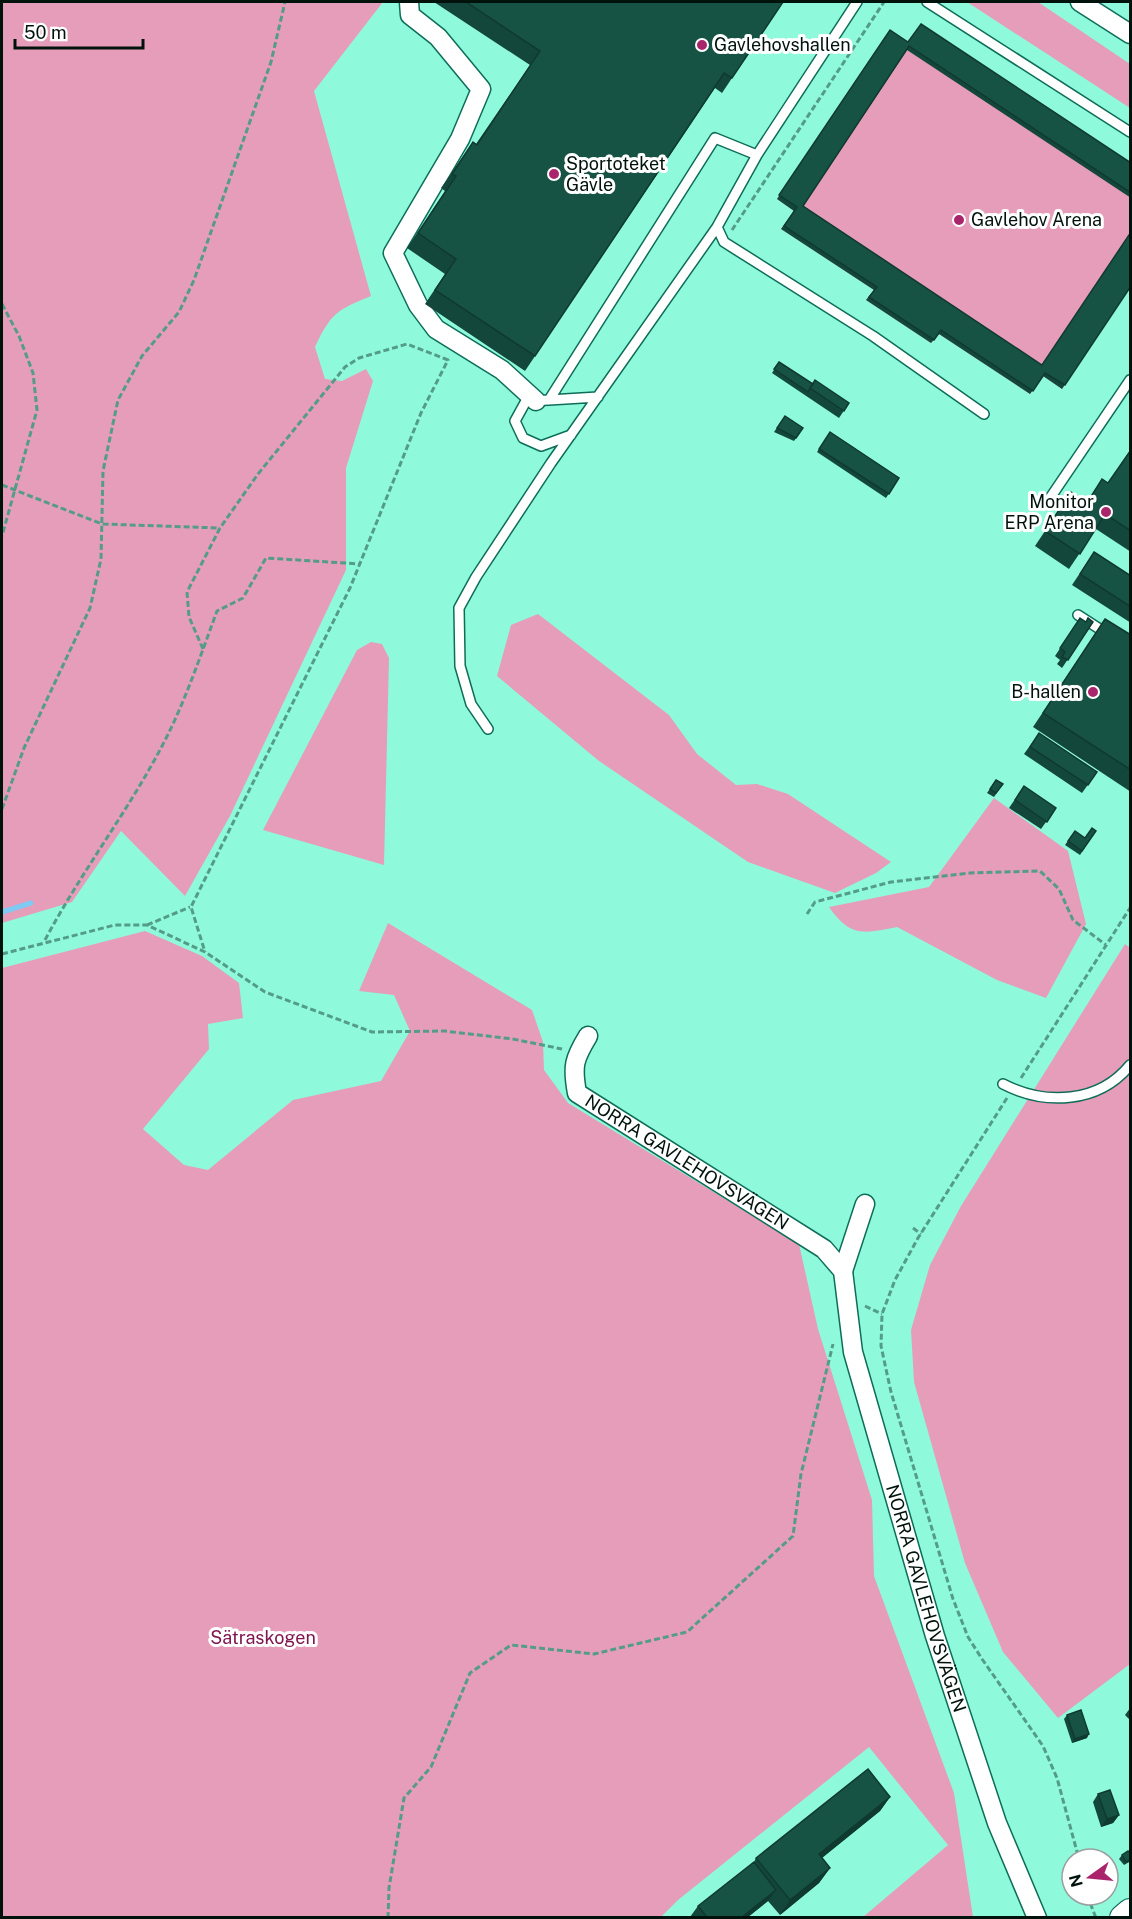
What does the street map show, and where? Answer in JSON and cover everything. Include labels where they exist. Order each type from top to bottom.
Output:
[{"type":"street","points":[[408,2],[410,15],[438,37],[481,88],[460,139],[393,253],[418,305],[436,329],[502,370],[542,400]]},
{"type":"street","points":[[1080,2],[1131,34]]},
{"type":"street","name":"NORRA GAVLEHOVSVÄGEN","points":[[588,1036],[578,1053],[573,1069],[577,1093],[824,1249],[843,1271]]},
{"type":"street","name":"NORRA GAVLEHOVSVÄGEN","points":[[865,1204],[843,1271],[853,1352],[935,1636],[997,1823],[1037,1917]]},
{"type":"street","points":[[1123,1917],[1131,1912]]},
{"type":"lane","points":[[488,729],[471,704],[460,666],[459,608],[476,577],[571,435],[717,227],[756,155],[858,2]]},
{"type":"lane","points":[[927,2],[1131,132]]},
{"type":"lane","points":[[542,400],[715,138],[756,155]]},
{"type":"lane","points":[[717,227],[724,242],[873,336],[984,414]]},
{"type":"lane","points":[[1046,504],[1131,380]]},
{"type":"lane","points":[[571,435],[541,446],[523,438],[515,421],[526,401],[598,396]]},
{"type":"lane","points":[[1078,615],[1122,644]]},
{"type":"lane","points":[[1003,1084],[1038,1097],[1092,1094],[1118,1080],[1131,1065]]},
{"type":"path","points":[[2,809],[24,748],[90,608],[102,559],[103,471],[118,400],[142,356],[179,312],[194,280],[272,62],[285,2]]},
{"type":"path","points":[[724,242],[884,2]]},
{"type":"path","points":[[2,304],[19,336],[33,373],[37,410],[2,536]]},
{"type":"path","points":[[2,954],[45,940],[115,925],[147,925],[191,907],[311,669],[360,564],[421,413],[448,360],[406,344],[358,358],[345,367],[258,474],[220,528],[187,592],[189,617],[202,649]]},
{"type":"path","points":[[2,485],[102,524],[220,528]]},
{"type":"path","points":[[45,940],[69,893],[114,827],[162,745],[217,611],[243,598],[266,558],[360,564]]},
{"type":"path","points":[[807,914],[815,902],[891,882],[970,873],[1040,871],[1059,889],[1073,920],[1106,945]]},
{"type":"path","points":[[191,907],[205,952]]},
{"type":"path","points":[[1076,1847],[1058,1778],[1043,1746],[968,1637],[953,1599],[891,1392],[881,1346],[882,1314],[895,1280],[921,1234],[1131,908]]},
{"type":"path","points":[[147,925],[205,952],[265,992],[372,1032],[444,1031],[513,1039],[578,1053]]},
{"type":"path","points":[[913,1228],[921,1234]]},
{"type":"path","points":[[388,1917],[389,1888],[404,1798],[431,1767],[471,1673],[511,1645],[594,1654],[687,1632],[793,1536],[801,1474],[835,1339]]},
{"type":"green space","points":[[2,2],[383,2],[314,91],[371,296],[336,314],[315,347],[325,379],[342,381],[366,369],[373,381],[346,468],[346,570],[230,816],[185,896],[121,831],[72,902],[2,923]]},
{"type":"green space","points":[[967,2],[1038,2],[1130,64],[1130,108]]},
{"type":"green space","name":"Gavlehov Arena","points":[[918,28],[1130,168],[1130,285],[1062,389],[1043,376],[1030,394],[939,334],[931,343],[866,300],[874,290],[781,229],[794,211],[777,199],[887,34],[905,46]]},
{"type":"green space","points":[[538,614],[669,715],[697,754],[736,785],[757,784],[788,794],[891,862],[876,873],[835,893],[748,862],[599,761],[497,676],[511,625]]},
{"type":"green space","points":[[371,642],[382,644],[389,658],[384,865],[263,830],[357,650]]},
{"type":"green space","points":[[994,798],[1068,851],[1086,924],[1046,998],[997,980],[897,927],[866,932],[858,931],[844,924],[829,907],[929,887]]},
{"type":"green space","name":"Sätraskogen","points":[[388,923],[532,1010],[543,1042],[544,1070],[568,1103],[799,1244],[818,1329],[872,1500],[874,1576],[954,1793],[973,1917],[863,1917],[948,1845],[869,1747],[678,1900],[661,1917],[2,1917],[2,968],[145,931],[202,956],[239,983],[243,1018],[208,1024],[209,1049],[143,1129],[184,1165],[208,1170],[293,1100],[381,1081],[410,1031],[394,995],[359,991]]},
{"type":"green space","points":[[1125,944],[1130,948],[1130,1664],[1058,1718],[1003,1652],[965,1563],[914,1382],[911,1330],[930,1265],[961,1206]]},
{"type":"building","name":"Sportoteket Gävle","points":[[466,2],[783,2],[732,78],[724,73],[535,356],[435,290],[456,259],[418,233],[456,176],[452,174],[473,142],[477,145],[540,51]]},
{"type":"building","points":[[921,24],[1131,163],[1131,193],[909,46],[803,206],[1042,365],[1131,232],[1131,286],[1065,385],[1045,373],[1033,391],[941,330],[934,340],[869,297],[877,287],[784,226],[797,207],[779,195],[890,30],[908,42]]},
{"type":"building","points":[[779,362],[813,384],[808,392],[774,369]]},
{"type":"building","points":[[815,380],[849,403],[844,411],[810,388]]},
{"type":"building","points":[[785,416],[803,428],[796,438],[777,428]]},
{"type":"building","points":[[830,432],[899,478],[889,494],[819,449]]},
{"type":"building","name":"Monitor ERP Arena","points":[[1131,450],[1131,531],[1105,514],[1080,554],[1045,531],[1071,492],[1087,503],[1102,479],[1108,483]]},
{"type":"building","points":[[1094,552],[1131,576],[1131,607],[1080,574]]},
{"type":"building","points":[[1080,618],[1086,622],[1088,618],[1093,622],[1068,660],[1062,657],[1065,652],[1060,648]]},
{"type":"building","name":"B-hallen","points":[[1105,619],[1131,635],[1131,770],[1043,713]]},
{"type":"building","points":[[1039,733],[1097,772],[1088,785],[1030,747]]},
{"type":"building","points":[[996,780],[1003,784],[996,793],[990,789]]},
{"type":"building","points":[[1024,786],[1056,808],[1047,822],[1015,800]]},
{"type":"building","points":[[1092,828],[1096,831],[1082,851],[1068,841],[1075,831],[1085,838]]},
{"type":"building","points":[[1081,1710],[1089,1734],[1075,1739],[1067,1715]]},
{"type":"building","points":[[868,1769],[890,1797],[819,1854],[830,1868],[790,1900],[756,1858]]},
{"type":"building","points":[[1110,1790],[1119,1815],[1107,1819],[1098,1794]]},
{"type":"building","points":[[1128,1851],[1131,1859],[1126,1862],[1122,1855]]},
{"type":"building","points":[[754,1862],[776,1890],[742,1917],[707,1917],[698,1906]]},
{"type":"waterway","points":[[2,912],[31,903]]},
{"type":"place","name":"Gavlehovshallen","points":[[702,45]]},
{"type":"place","name":"Sportoteket Gävle","points":[[554,174]]},
{"type":"place","name":"Gavlehov Arena","points":[[959,220]]},
{"type":"place","name":"Monitor ERP Arena","points":[[1106,512]]},
{"type":"place","name":"B-hallen","points":[[1093,692]]}]
